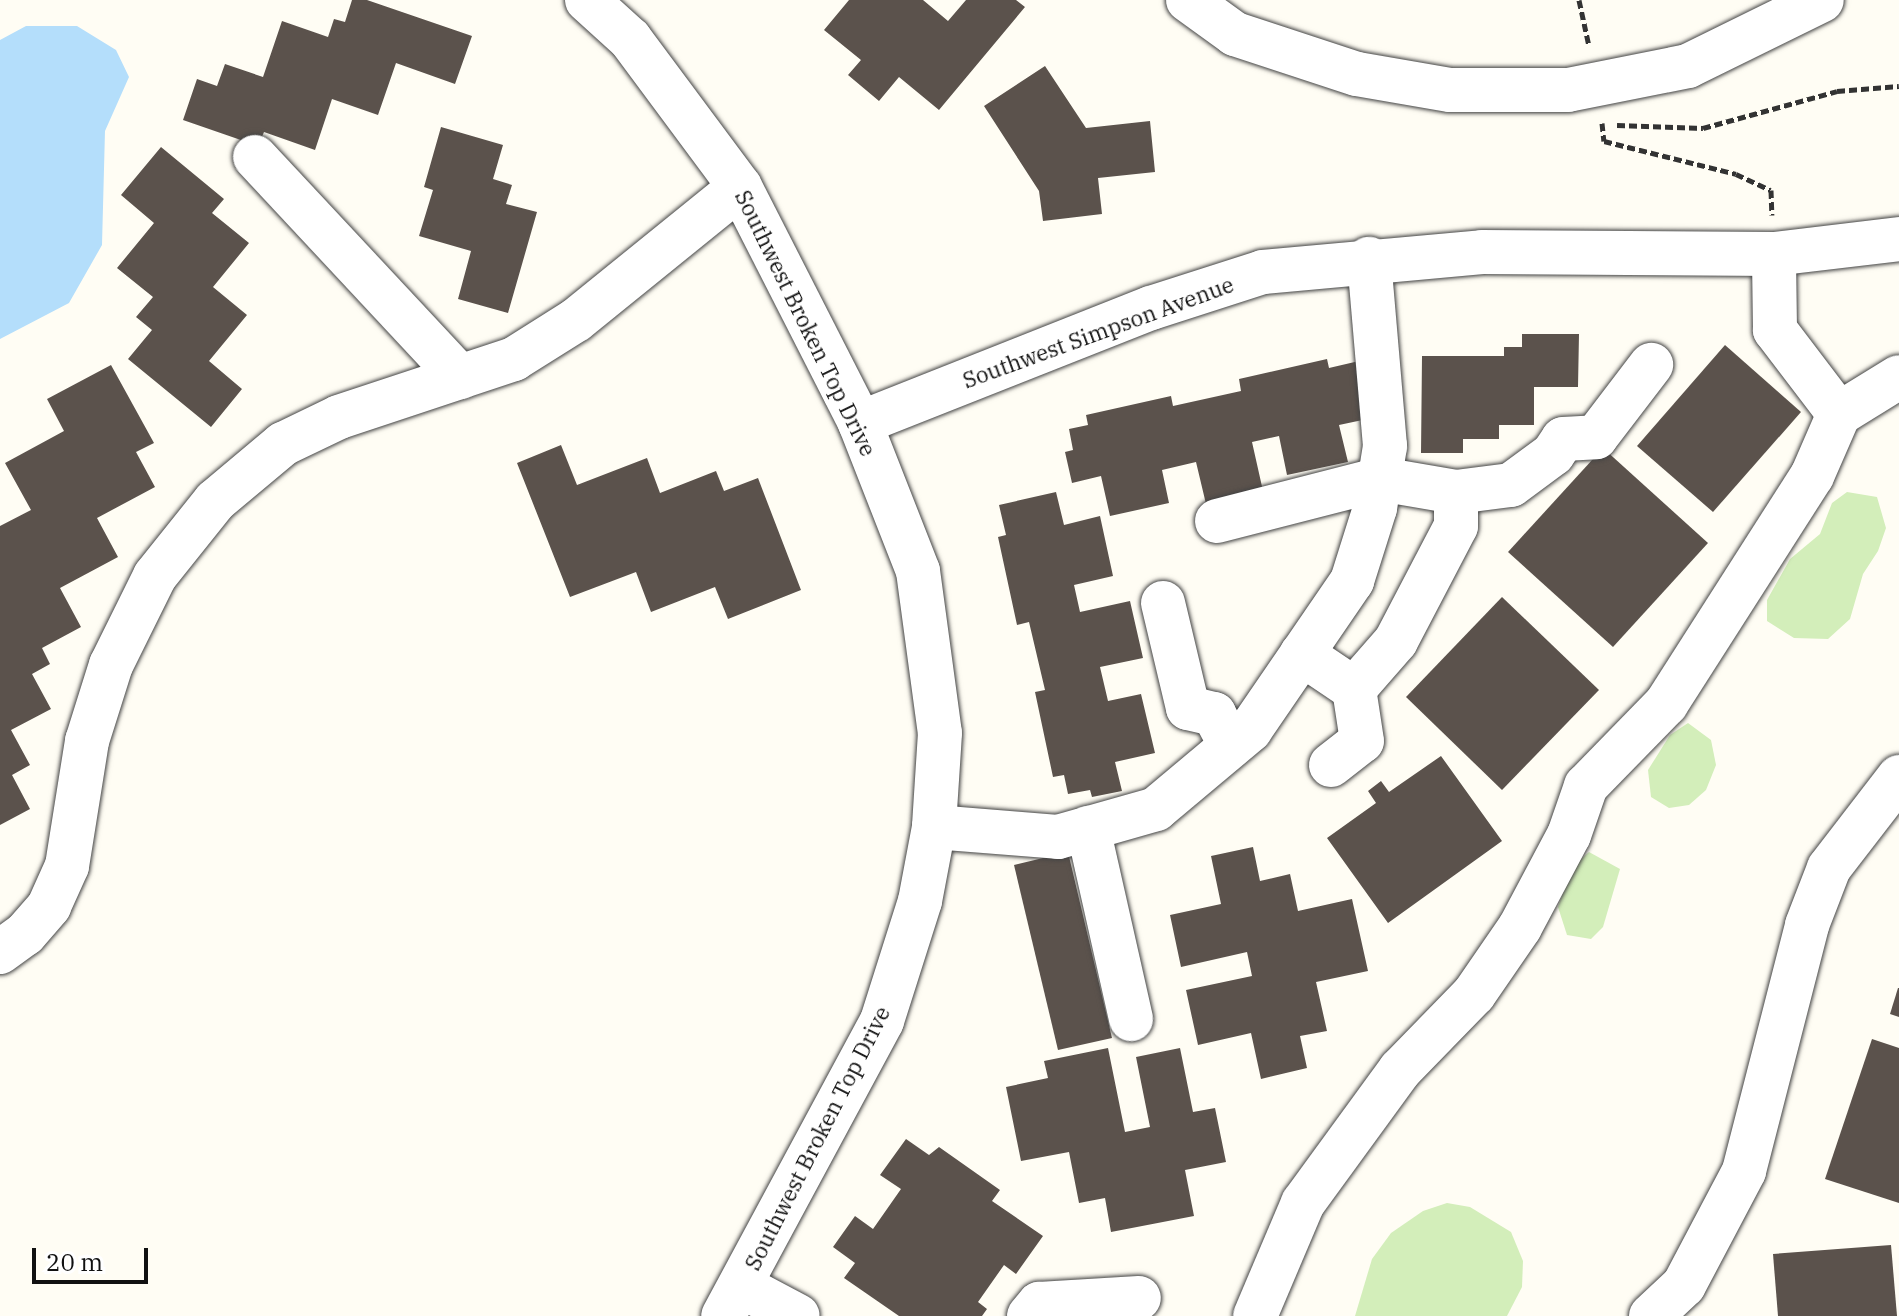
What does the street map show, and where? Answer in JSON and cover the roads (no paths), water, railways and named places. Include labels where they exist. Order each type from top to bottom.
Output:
[{"type":"street","name":"Southwest Broken Top Drive","points":[[587,0],[630,39],[740,187],[860,423],[918,571],[940,733],[934,827],[920,901],[882,1021],[732,1301]]},
{"type":"street","points":[[1188,0],[1235,34],[1357,74],[1450,90],[1568,90],[1598,104],[1688,66],[1822,0]]},
{"type":"street","points":[[255,157],[460,377]]},
{"type":"street","points":[[0,952],[25,934],[49,906],[67,866],[87,741],[111,665],[155,576],[215,501],[283,444],[395,395],[514,359],[576,320],[740,187]]},
{"type":"street","name":"Southwest Simpson Avenue","points":[[1774,254],[1899,239]]},
{"type":"street","name":"Southwest Simpson Avenue","points":[[860,423],[1151,308],[1263,272],[1369,259],[1482,252],[1774,254],[1899,270]]},
{"type":"street","points":[[1774,254],[1775,330],[1839,414]]},
{"type":"street","points":[[934,827],[1058,837],[1156,809],[1250,730],[1352,581],[1380,479],[1385,446],[1369,259]]},
{"type":"street","points":[[1217,521],[1380,479],[1456,492],[1511,485],[1553,454],[1563,439],[1596,437],[1651,365]]},
{"type":"street","points":[[1255,1316],[1303,1203],[1400,1070],[1474,994],[1520,927],[1569,835],[1586,786],[1666,704],[1812,476],[1839,414],[1899,377]]},
{"type":"street","points":[[1354,689],[1396,641],[1456,526],[1456,492]]},
{"type":"street","points":[[1163,603],[1188,708],[1214,714],[1231,746]]},
{"type":"street","points":[[1302,654],[1354,689],[1362,741],[1331,765]]},
{"type":"street","points":[[1651,1316],[1684,1285],[1744,1171],[1807,925],[1829,868],[1899,777]]},
{"type":"street","points":[[1088,828],[1131,1019]]},
{"type":"street","points":[[1029,1316],[1039,1304],[1139,1298]]},
{"type":"street","points":[[732,1301],[798,1316]]},
{"type":"water","points":[[26,26],[77,26],[116,50],[129,77],[105,131],[102,245],[69,303],[0,339],[0,40]]}]
